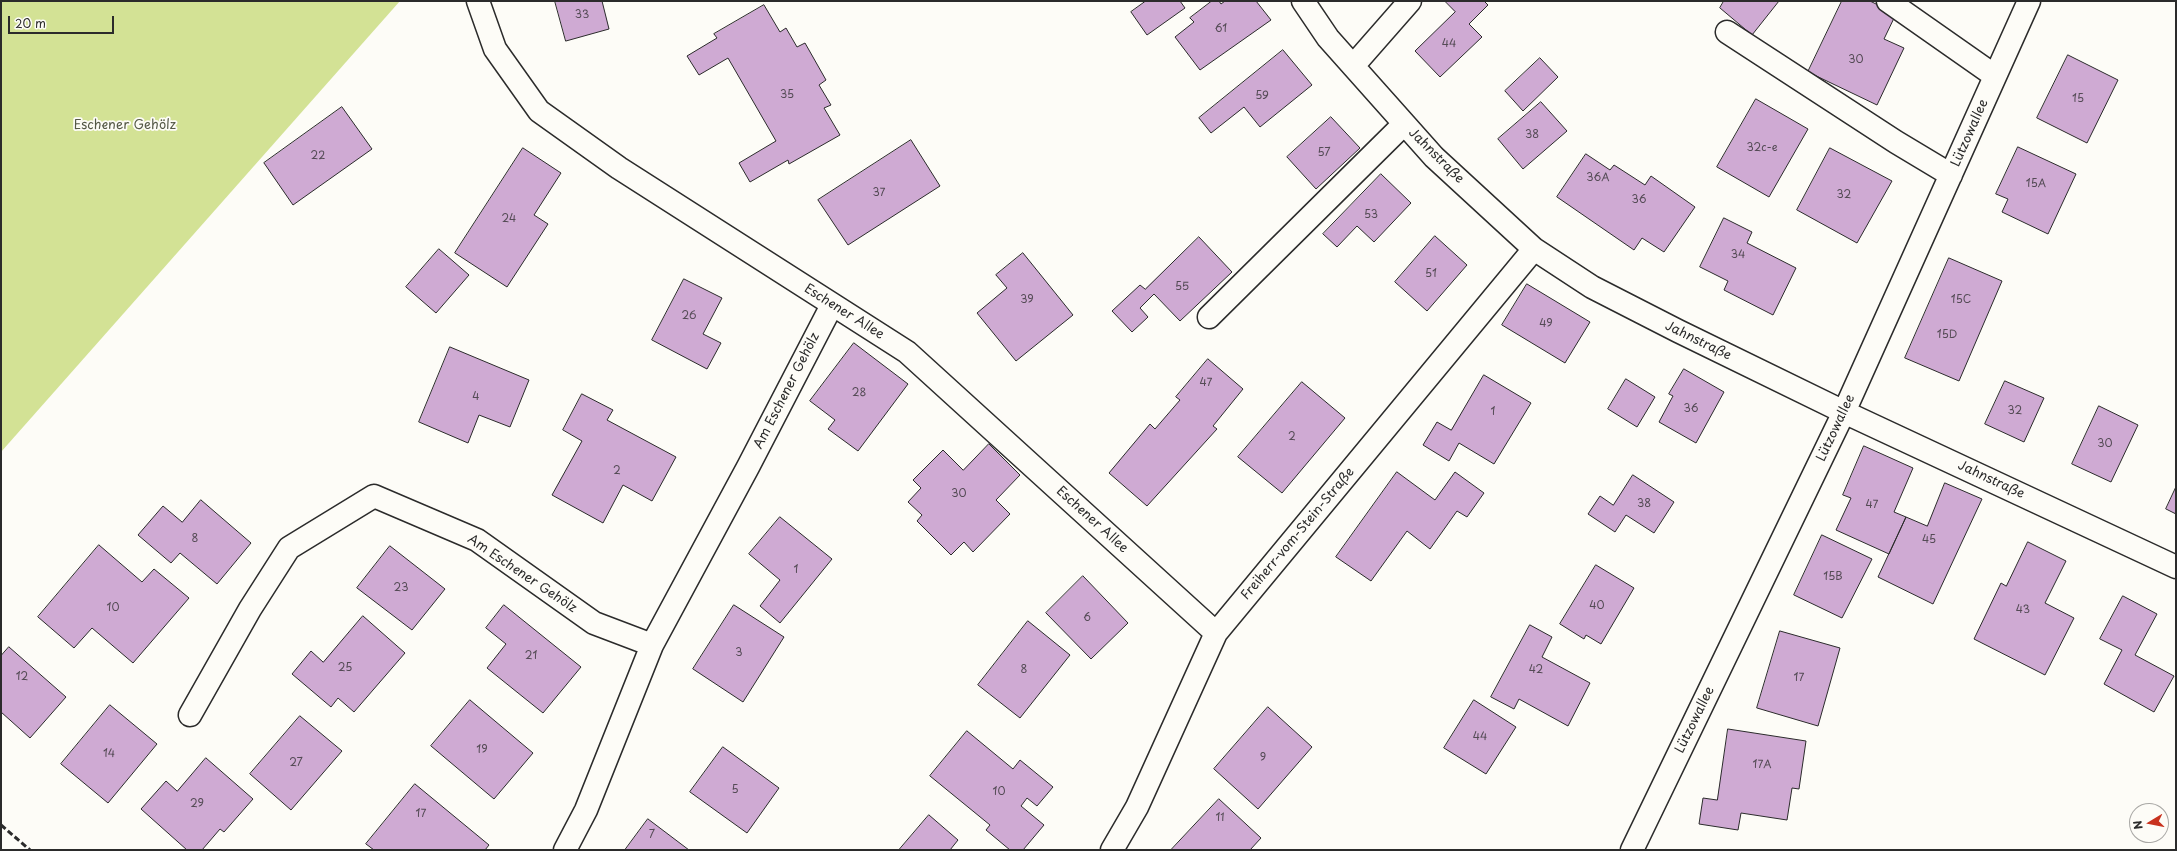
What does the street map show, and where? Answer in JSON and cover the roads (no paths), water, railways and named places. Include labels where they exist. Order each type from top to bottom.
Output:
[{"type":"street","name":"Eschener Allee","points":[[478,1],[495,49],[539,111],[619,168],[907,352],[1216,633]]},
{"type":"street","name":"Jahnstraße","points":[[1303,1],[1328,38],[1434,157],[1534,248],[1592,287],[1678,332],[1844,412],[2176,567]]},
{"type":"street","points":[[1353,66],[1410,1]]},
{"type":"street","points":[[1888,1],[1995,76]]},
{"type":"street","name":"Lützowallee","points":[[1632,850],[1844,412],[2030,1]]},
{"type":"street","points":[[1727,32],[1896,142],[1951,174]]},
{"type":"street","points":[[1209,317],[1404,124]]},
{"type":"street","name":"Freiherr-vom-Stein-Straße","points":[[1112,850],[1137,807],[1216,633],[1534,248]]},
{"type":"street","name":"Am Eschener Gehölz","points":[[565,850],[586,810],[652,645],[748,467],[832,305]]},
{"type":"street","name":"Am Eschener Gehölz","points":[[190,715],[250,609],[289,548],[374,496],[477,540],[594,622],[652,645]]},
{"type":"railway","points":[[1,825],[30,850]]},
{"type":"park label","name":"Eschener Gehölz","points":[[125,125]]}]
